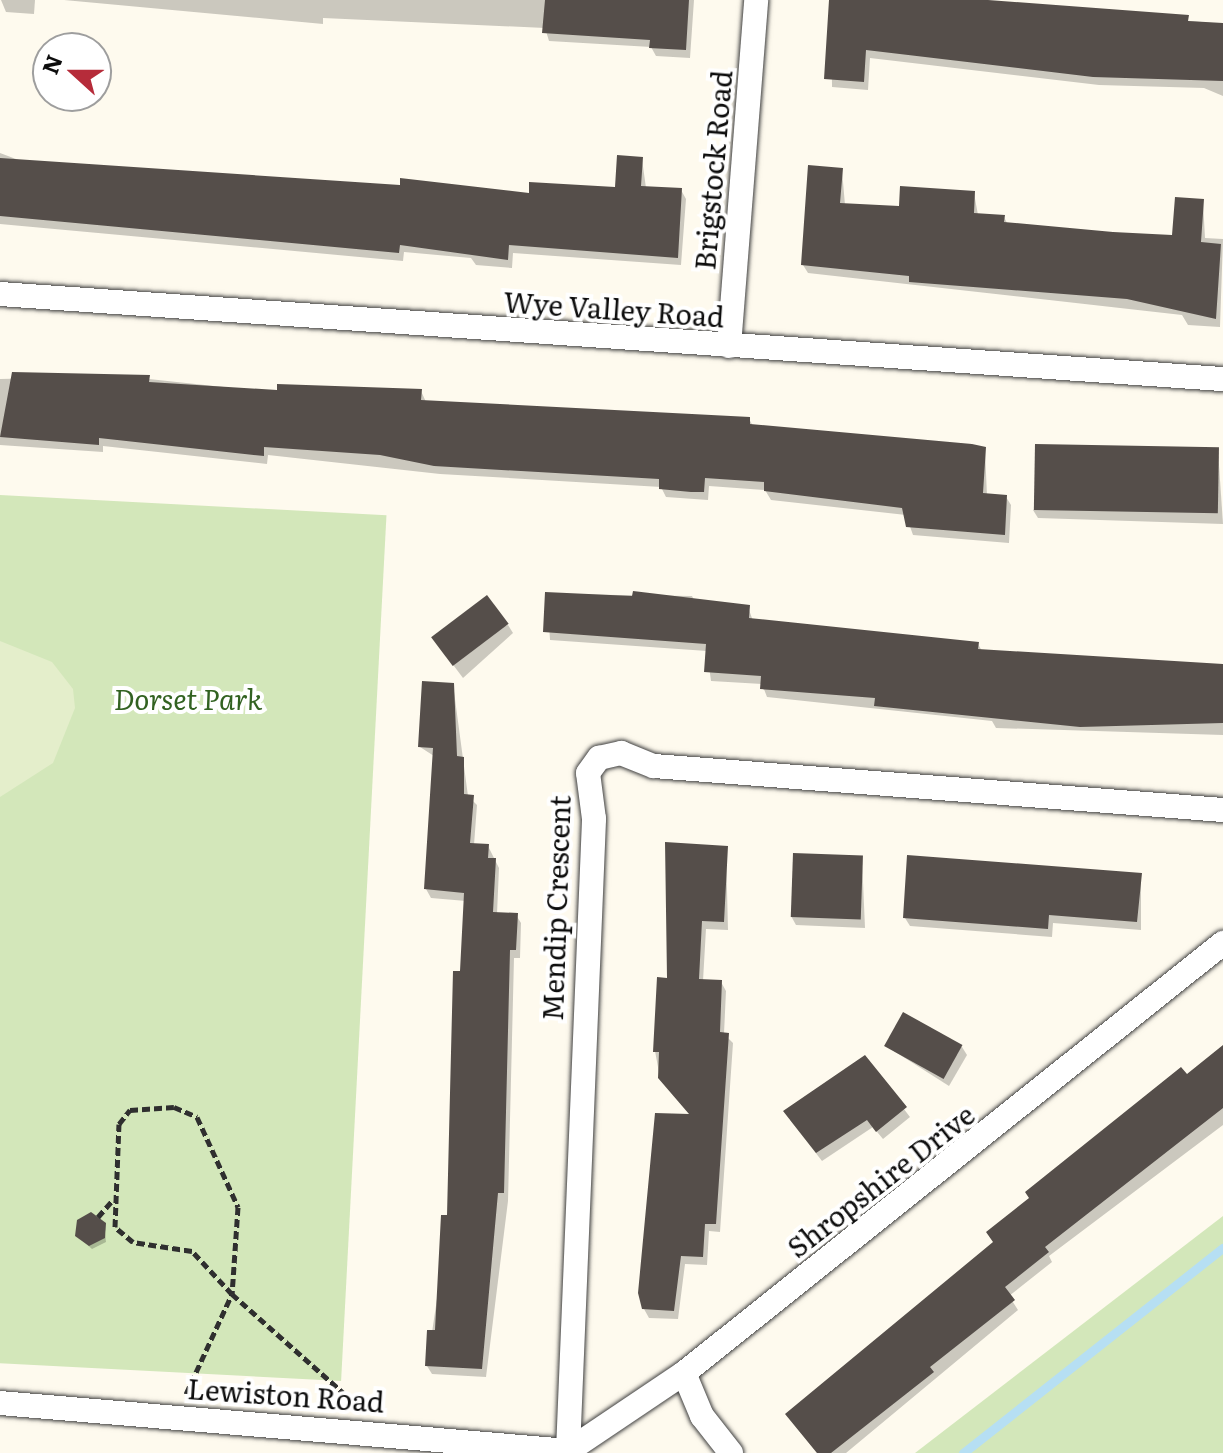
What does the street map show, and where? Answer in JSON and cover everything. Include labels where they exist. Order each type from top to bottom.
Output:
[{"type":"street","name":"Brigstock Road","points":[[729,346],[756,0]]},
{"type":"street","name":"Wye Valley Road","points":[[0,294],[1223,379]]},
{"type":"street","name":"Mendip Crescent","points":[[566,1452],[594,819],[588,773],[599,758],[621,753],[654,766],[701,771],[1223,810]]},
{"type":"street","name":"Shropshire Drive","points":[[566,1452],[684,1373],[1223,943]]},
{"type":"street","points":[[684,1373],[702,1416],[731,1453]]},
{"type":"street","name":"Lewiston Road","points":[[0,1403],[392,1432],[566,1452]]},
{"type":"path","points":[[175,1416],[232,1294],[239,1213],[194,1113],[174,1107],[127,1113],[116,1138],[114,1199],[121,1236],[186,1247],[232,1294],[392,1432]]},
{"type":"path","points":[[98,1217],[114,1199]]},
{"type":"green space","name":"Dorset Park","points":[[0,495],[386,515],[341,1381],[0,1363]]},
{"type":"green space","points":[[0,641],[52,662],[73,689],[75,708],[53,763],[0,797]]},
{"type":"green space","points":[[1223,1216],[1223,1453],[915,1453]]},
{"type":"building","points":[[545,0],[689,0],[686,50],[649,48],[650,40],[542,33]]},
{"type":"building","points":[[829,0],[988,0],[1189,15],[1188,21],[1223,23],[1223,81],[1093,77],[866,50],[864,82],[824,79]]},
{"type":"building","points":[[617,155],[643,157],[641,186],[682,188],[678,258],[509,245],[508,260],[400,245],[399,253],[0,216],[0,158],[400,185],[400,178],[529,193],[529,182],[615,187]]},
{"type":"building","points":[[808,165],[843,168],[840,203],[899,206],[900,186],[975,191],[974,213],[1005,215],[1004,222],[1113,232],[1172,235],[1175,197],[1204,199],[1201,242],[1221,244],[1216,319],[1127,299],[909,282],[909,276],[801,265]]},
{"type":"building","points":[[12,372],[150,375],[149,382],[277,390],[277,384],[422,389],[421,400],[750,417],[750,424],[972,444],[986,447],[983,493],[1007,495],[1005,535],[906,527],[902,508],[764,491],[764,482],[705,478],[704,492],[691,492],[659,489],[659,479],[434,466],[380,455],[264,447],[264,456],[99,438],[99,445],[0,437]]},
{"type":"building","points":[[1035,444],[1219,447],[1218,513],[1034,510]]},
{"type":"building","points":[[633,591],[750,605],[749,618],[979,642],[978,649],[1223,664],[1223,723],[1080,727],[874,706],[875,698],[760,689],[761,676],[704,672],[706,644],[543,632],[545,592],[632,596]]},
{"type":"building","points":[[487,595],[509,624],[453,666],[431,637]]},
{"type":"building","points":[[422,681],[454,683],[457,756],[464,757],[464,794],[474,795],[470,843],[489,844],[488,858],[496,858],[493,912],[518,913],[516,950],[510,950],[504,1193],[498,1193],[482,1369],[425,1366],[427,1330],[435,1330],[441,1215],[447,1215],[453,971],[460,971],[464,893],[424,889],[433,748],[418,747]]},
{"type":"building","points":[[665,842],[728,846],[724,922],[702,921],[699,979],[722,980],[720,1032],[729,1033],[716,1224],[705,1224],[703,1257],[681,1256],[674,1311],[642,1309],[638,1293],[655,1113],[689,1114],[658,1078],[659,1052],[653,1052],[657,977],[667,978]]},
{"type":"building","points":[[793,853],[863,855],[861,919],[791,917]]},
{"type":"building","points":[[907,855],[1142,873],[1137,922],[1049,915],[1048,929],[903,918]]},
{"type":"building","points":[[903,1012],[962,1045],[944,1079],[884,1046]]},
{"type":"building","points":[[1223,1045],[1223,1108],[1045,1247],[1049,1252],[1005,1287],[1015,1300],[930,1367],[934,1372],[831,1453],[817,1453],[785,1414],[993,1242],[986,1232],[1029,1198],[1025,1192],[1181,1067],[1187,1074]]},
{"type":"building","points":[[865,1055],[907,1107],[876,1132],[867,1120],[816,1153],[783,1111]]},
{"type":"building","points":[[91,1212],[106,1223],[105,1238],[89,1246],[75,1236],[77,1220]]},
{"type":"waterway","points":[[963,1453],[1223,1248]]}]
